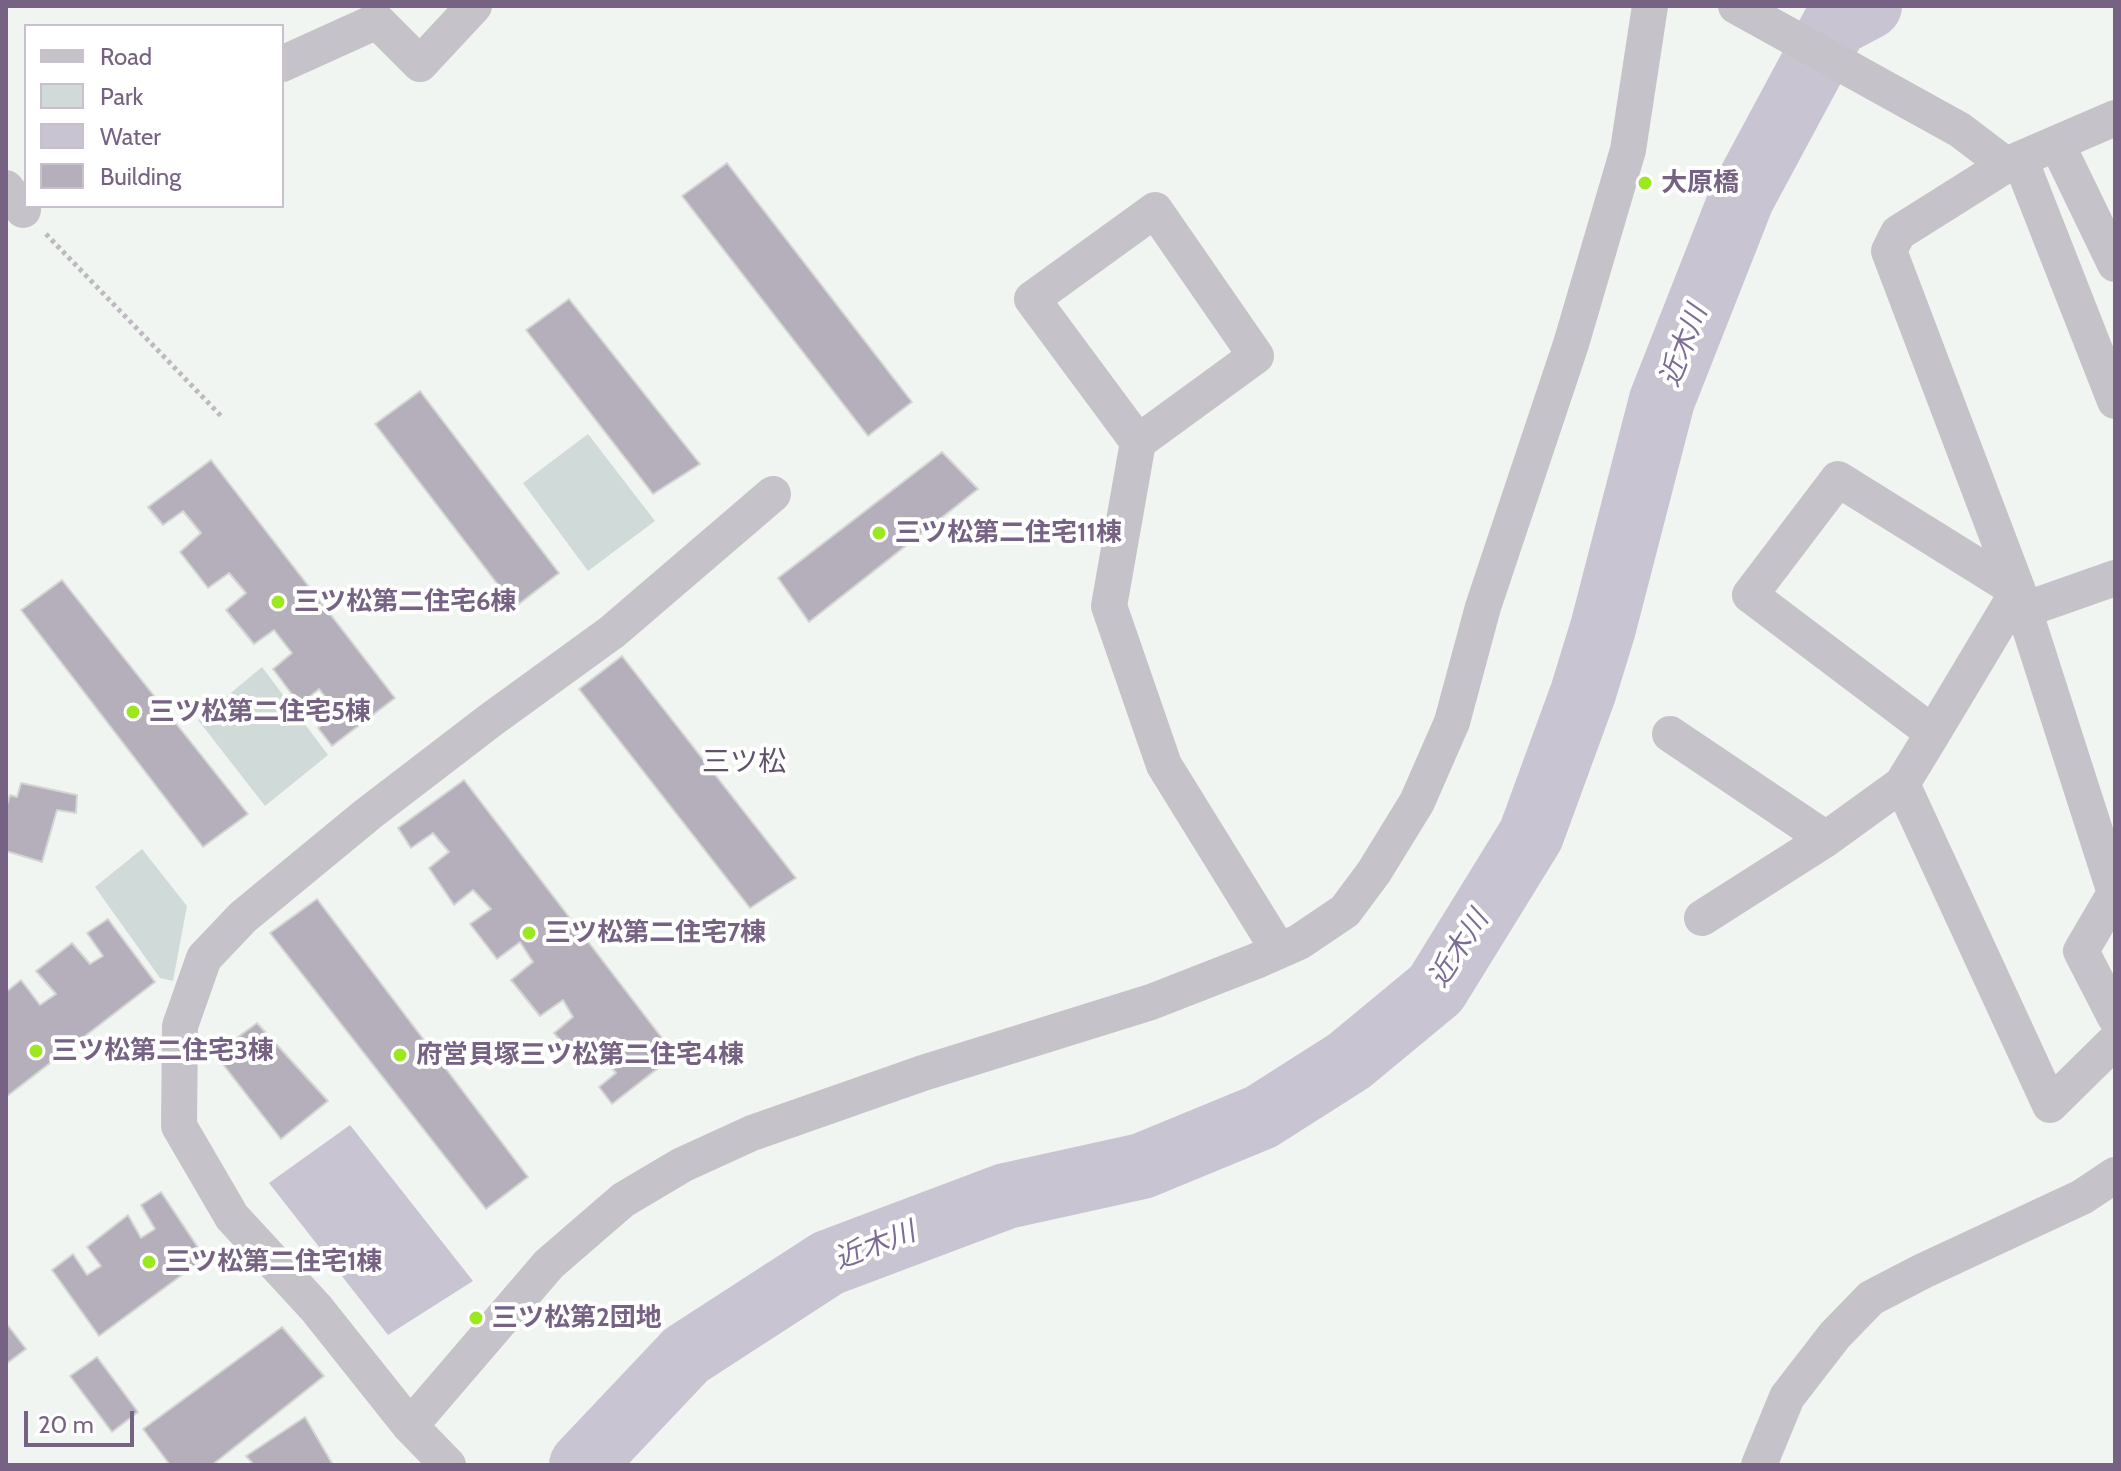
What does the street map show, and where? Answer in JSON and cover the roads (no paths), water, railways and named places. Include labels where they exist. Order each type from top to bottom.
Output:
[{"type":"street","points":[[284,63],[377,21],[420,64],[474,6]]},
{"type":"street","points":[[410,1426],[549,1264],[623,1200],[682,1165],[752,1133],[923,1073],[1151,1002],[1299,942],[1345,911],[1374,872],[1417,802],[1452,722],[1483,607],[1571,344],[1628,150],[1650,6]]},
{"type":"street","points":[[1744,10],[2013,162],[2115,401]]},
{"type":"street","points":[[2115,118],[2013,162],[1898,233],[1889,251],[2021,600],[2115,893],[2081,951],[2115,1017]]},
{"type":"street","points":[[2057,144],[2115,264]]},
{"type":"street","points":[[1138,442],[1032,299],[1155,210],[1256,356],[1138,442],[1109,606],[1164,765],[1279,951]]},
{"type":"street","points":[[1933,733],[1750,595],[1838,479],[2021,600]]},
{"type":"street","points":[[445,1462],[410,1426],[316,1308],[232,1217],[179,1126],[180,1026],[204,958],[243,917],[368,814],[612,632],[773,494]]},
{"type":"street","points":[[1702,918],[1826,839],[1902,784],[2021,600],[2115,578]]},
{"type":"street","points":[[1670,734],[1826,839]]},
{"type":"street","points":[[1902,784],[2050,1105],[2115,1041]]},
{"type":"street","points":[[1759,1465],[1787,1397],[1835,1335],[1871,1298],[2082,1197],[2115,1175]]},
{"type":"water","points":[[350,1125],[473,1281],[388,1335],[269,1183]]},
{"type":"waterway","name":"近木川","points":[[582,1465],[686,1355],[828,1263],[1006,1196],[1142,1166],[1261,1117],[1349,1061],[1436,989],[1531,835],[1583,693],[1603,628],[1662,400],[1742,197],[1835,24],[1869,6]]},
{"type":"place","name":"大原橋","points":[[1645,183]]},
{"type":"place","name":"三ツ松第二住宅11棟","points":[[879,533]]},
{"type":"place","name":"三ツ松第二住宅6棟","points":[[278,602]]},
{"type":"place","name":"三ツ松第二住宅5棟","points":[[133,712]]},
{"type":"place","name":"三ツ松第二住宅7棟","points":[[529,933]]},
{"type":"place","name":"三ツ松第二住宅3棟","points":[[36,1051]]},
{"type":"place","name":"府営貝塚三ツ松第二住宅4棟","points":[[400,1055]]},
{"type":"place","name":"三ツ松第二住宅1棟","points":[[149,1262]]},
{"type":"place","name":"三ツ松第2団地","points":[[476,1318]]},
{"type":"district","name":"三ツ松","points":[[744,763]]}]
